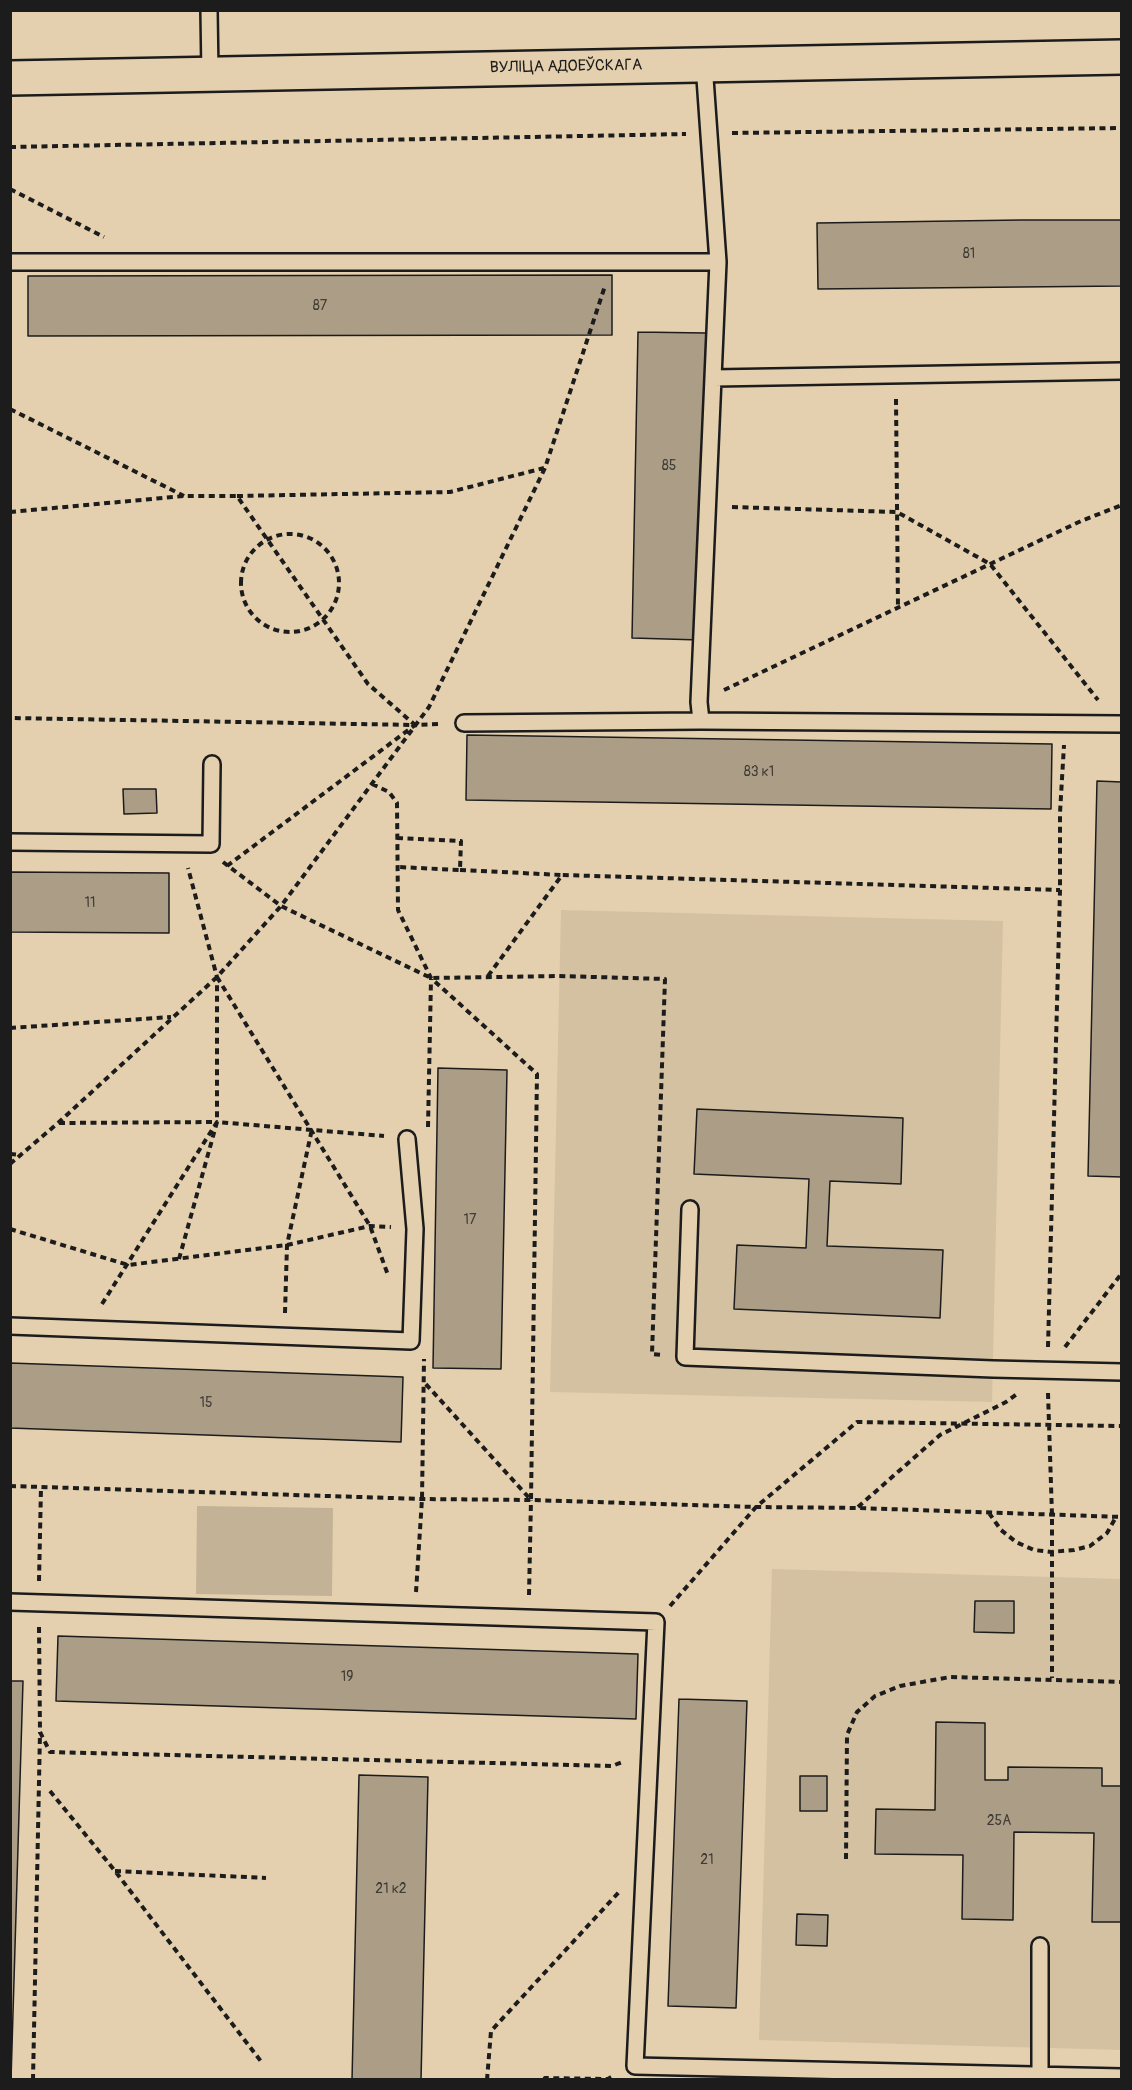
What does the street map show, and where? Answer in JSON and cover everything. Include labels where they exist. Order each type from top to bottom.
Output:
[{"type":"main road","name":"ВУЛІЦА АДОЕЎСКАГА","points":[[10,78],[1122,57]]},
{"type":"lane","points":[[209,10],[210,74]]},
{"type":"lane","points":[[701,721],[699,702],[718,262],[704,64]]},
{"type":"lane","points":[[10,262],[718,262]]},
{"type":"lane","points":[[714,378],[1122,371]]},
{"type":"lane","points":[[456,723],[701,721],[1119,724]]},
{"type":"lane","points":[[10,842],[211,844],[212,764]]},
{"type":"lane","points":[[10,1326],[411,1341],[415,1229],[407,1139]]},
{"type":"lane","points":[[690,1209],[685,1357],[1122,1372]]},
{"type":"lane","points":[[10,1602],[656,1622],[635,2066],[1122,2077]]},
{"type":"lane","points":[[1040,1946],[1040,2075]]},
{"type":"path","points":[[10,147],[708,133],[1122,128]]},
{"type":"path","points":[[10,189],[152,262]]},
{"type":"path","points":[[10,1164],[218,977],[281,906],[429,707],[545,468],[614,261]]},
{"type":"path","points":[[896,375],[898,608]]},
{"type":"path","points":[[10,409],[184,496]]},
{"type":"path","points":[[10,512],[184,496],[450,492],[545,468]]},
{"type":"path","points":[[237,496],[368,684],[415,726]]},
{"type":"path","points":[[699,702],[1080,521],[1122,505]]},
{"type":"path","points":[[708,506],[897,512],[990,564],[1119,724]]},
{"type":"path","points":[[283,534],[299,534],[314,539],[327,549],[336,561],[340,577],[339,593],[334,608],[324,620],[309,629],[293,633],[276,631],[261,623],[249,611],[242,596],[241,579],[245,563],[254,548],[268,539],[283,534]]},
{"type":"path","points":[[10,718],[415,726],[456,723]]},
{"type":"path","points":[[1052,1678],[1052,1515],[1048,1370],[1060,813],[1066,724]]},
{"type":"path","points":[[228,866],[415,726]]},
{"type":"path","points":[[372,784],[389,792],[397,803],[399,910],[431,978]]},
{"type":"path","points":[[398,837],[461,841],[460,870]]},
{"type":"path","points":[[179,1259],[217,1122],[218,977],[182,844]]},
{"type":"path","points":[[198,844],[281,906],[431,978],[537,1074],[528,1617]]},
{"type":"path","points":[[398,867],[562,875],[1060,890]]},
{"type":"path","points":[[487,977],[562,875]]},
{"type":"path","points":[[431,978],[559,976],[665,979],[652,1354],[685,1357]]},
{"type":"path","points":[[218,977],[370,1226],[389,1278]]},
{"type":"path","points":[[10,1028],[172,1017]]},
{"type":"path","points":[[87,1328],[217,1122]]},
{"type":"path","points":[[58,1123],[217,1122],[407,1139]]},
{"type":"path","points":[[284,1336],[287,1245],[312,1129]]},
{"type":"path","points":[[10,1154],[22,1155]]},
{"type":"path","points":[[10,1229],[128,1265],[287,1245],[370,1226],[415,1229]]},
{"type":"path","points":[[858,1508],[940,1435],[1006,1402],[1048,1370],[1122,1274]]},
{"type":"path","points":[[411,1341],[424,1364]]},
{"type":"path","points":[[415,1613],[422,1499],[424,1382],[531,1500]]},
{"type":"path","points":[[656,1622],[756,1507],[857,1422],[1122,1426]]},
{"type":"path","points":[[10,1486],[1119,1517]]},
{"type":"path","points":[[33,2079],[40,1732],[41,1487]]},
{"type":"path","points":[[989,1513],[1001,1530],[1016,1542],[1034,1550],[1051,1552],[1090,1546],[1107,1533],[1119,1517]]},
{"type":"path","points":[[846,1859],[847,1736],[857,1712],[875,1695],[900,1686],[951,1677],[1052,1678],[1122,1682]]},
{"type":"path","points":[[40,1732],[50,1752],[612,1766],[650,1752]]},
{"type":"path","points":[[50,1791],[263,2064]]},
{"type":"path","points":[[488,2079],[491,2031],[645,1863]]},
{"type":"path","points":[[114,1871],[266,1878]]},
{"type":"path","points":[[544,2079],[608,2079],[635,2066]]},
{"type":"shaded area","points":[[561,910],[1003,921],[992,1402],[550,1392]]},
{"type":"shaded area","points":[[197,1506],[333,1508],[332,1596],[196,1594]]},
{"type":"shaded area","points":[[772,1569],[1121,1579],[1121,2050],[759,2040]]},
{"type":"building","points":[[1122,220],[1122,286],[818,289],[817,223]]},
{"type":"building","points":[[612,275],[612,335],[28,336],[28,276]]},
{"type":"building","points":[[638,332],[706,333],[700,640],[632,638]]},
{"type":"building","points":[[467,735],[1052,744],[1051,809],[466,800]]},
{"type":"building","points":[[1097,781],[1122,782],[1122,1177],[1088,1176]]},
{"type":"building","points":[[123,789],[156,789],[157,813],[124,814]]},
{"type":"building","points":[[10,872],[169,873],[169,933],[10,932]]},
{"type":"building","points":[[438,1068],[507,1070],[501,1369],[433,1368]]},
{"type":"building","points":[[697,1109],[903,1118],[901,1184],[830,1181],[827,1246],[943,1250],[940,1318],[734,1309],[737,1245],[806,1248],[809,1179],[694,1174]]},
{"type":"building","points":[[10,1363],[403,1377],[401,1442],[10,1428]]},
{"type":"building","points":[[975,1601],[1014,1601],[1014,1633],[974,1632]]},
{"type":"building","points":[[58,1636],[638,1654],[636,1719],[56,1701]]},
{"type":"building","points":[[10,1681],[23,1681],[11,2080],[10,2080]]},
{"type":"building","points":[[679,1699],[747,1701],[736,2008],[668,2006]]},
{"type":"building","points":[[936,1722],[985,1723],[985,1780],[1008,1780],[1008,1767],[1102,1768],[1102,1786],[1122,1786],[1122,1922],[1092,1922],[1094,1833],[1014,1832],[1013,1920],[962,1919],[963,1855],[875,1854],[876,1809],[935,1810]]},
{"type":"building","points":[[359,1775],[428,1777],[421,2080],[352,2080]]},
{"type":"building","points":[[800,1776],[827,1776],[827,1811],[800,1811]]},
{"type":"building","points":[[797,1914],[828,1915],[827,1946],[796,1945]]}]
